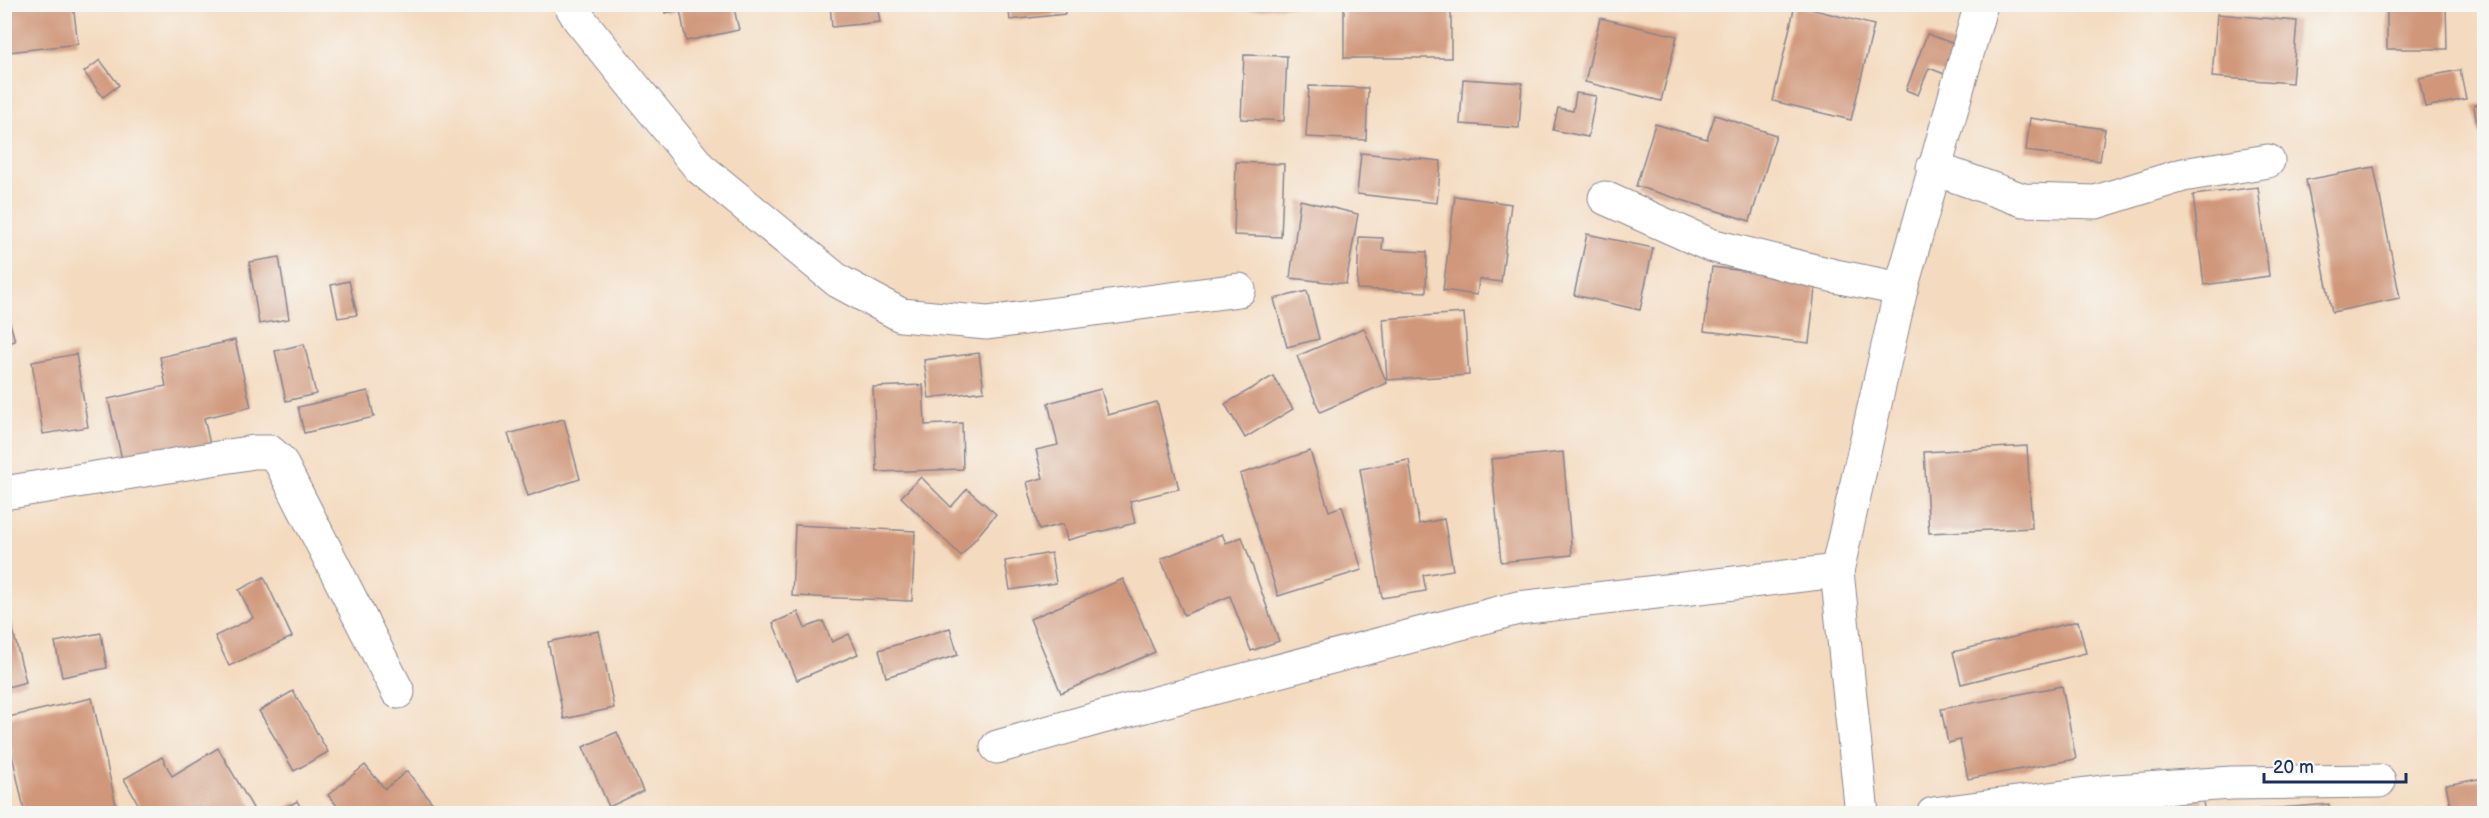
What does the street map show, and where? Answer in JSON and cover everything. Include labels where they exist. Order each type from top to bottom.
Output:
[{"type":"street","points":[[570,4],[579,19],[700,168],[838,281],[900,315],[987,323],[1239,290]]},
{"type":"street","points":[[1862,813],[1837,571],[1901,289],[1933,168],[1981,4]]},
{"type":"street","points":[[1933,168],[2023,200],[2096,202],[2183,175],[2268,161]]},
{"type":"street","points":[[1605,198],[1710,245],[1835,276],[1901,289]]},
{"type":"street","points":[[4,493],[254,452],[270,452],[280,461],[398,692]]},
{"type":"street","points":[[997,747],[1518,608],[1837,571]]},
{"type":"street","points":[[1933,813],[2102,792],[2219,784],[2379,781]]},
{"type":"building","points":[[4,4],[73,4],[78,44],[9,52]]},
{"type":"building","points":[[664,4],[733,4],[739,30],[686,41],[680,10],[665,13]]},
{"type":"building","points":[[830,4],[877,4],[880,22],[832,27]]},
{"type":"building","points":[[1008,4],[1064,4],[1065,14],[1010,20]]},
{"type":"building","points":[[1247,4],[1293,4],[1293,6],[1248,10]]},
{"type":"building","points":[[1451,4],[1451,58],[1344,58],[1344,5]]},
{"type":"building","points":[[2387,4],[2446,4],[2447,49],[2387,49]]},
{"type":"building","points":[[1795,5],[1874,25],[1851,120],[1773,101]]},
{"type":"building","points":[[2217,14],[2297,21],[2292,83],[2212,77]]},
{"type":"building","points":[[1600,18],[1677,36],[1661,101],[1585,82]]},
{"type":"building","points":[[1927,34],[1958,45],[1947,75],[1929,68],[1918,95],[1906,90]]},
{"type":"building","points":[[1244,55],[1287,56],[1284,121],[1241,119]]},
{"type":"building","points":[[100,60],[119,85],[103,97],[84,72]]},
{"type":"building","points":[[2460,70],[2466,99],[2425,107],[2419,78]]},
{"type":"building","points":[[1463,79],[1522,83],[1519,128],[1460,124]]},
{"type":"building","points":[[1309,86],[1368,88],[1366,140],[1306,137]]},
{"type":"building","points":[[1576,93],[1596,96],[1588,137],[1553,130],[1558,108],[1573,111]]},
{"type":"building","points":[[2484,104],[2484,133],[2478,133],[2474,105]]},
{"type":"building","points":[[1715,115],[1776,135],[1750,221],[1636,186],[1655,124],[1707,139]]},
{"type":"building","points":[[2030,118],[2105,129],[2100,161],[2026,151]]},
{"type":"building","points":[[1361,153],[1441,161],[1437,203],[1357,194]]},
{"type":"building","points":[[1236,162],[1284,164],[1281,237],[1234,235]]},
{"type":"building","points":[[2374,167],[2400,298],[2332,312],[2306,180]]},
{"type":"building","points":[[2258,187],[2269,276],[2204,285],[2193,195]]},
{"type":"building","points":[[1455,196],[1511,204],[1501,282],[1479,279],[1477,295],[1443,290]]},
{"type":"building","points":[[1300,200],[1358,214],[1346,284],[1290,278]]},
{"type":"building","points":[[1587,234],[1653,248],[1640,310],[1574,295]]},
{"type":"building","points":[[1359,237],[1383,238],[1382,250],[1427,252],[1426,292],[1357,289]]},
{"type":"building","points":[[279,257],[289,319],[259,324],[249,262]]},
{"type":"building","points":[[1712,267],[1816,280],[1809,343],[1704,331]]},
{"type":"building","points":[[349,281],[357,315],[338,318],[331,285]]},
{"type":"building","points":[[1307,291],[1319,339],[1287,347],[1274,299]]},
{"type":"building","points":[[4,306],[15,341],[4,344]]},
{"type":"building","points":[[1464,313],[1469,375],[1387,380],[1383,319]]},
{"type":"building","points":[[1364,328],[1387,383],[1320,412],[1297,356]]},
{"type":"building","points":[[235,340],[251,407],[204,418],[211,449],[124,468],[108,399],[166,386],[160,357]]},
{"type":"building","points":[[304,344],[316,394],[286,401],[275,351]]},
{"type":"building","points":[[979,353],[984,391],[929,398],[924,360]]},
{"type":"building","points":[[76,354],[88,427],[43,434],[32,362]]},
{"type":"building","points":[[1273,376],[1293,409],[1245,438],[1225,404]]},
{"type":"building","points":[[923,385],[925,425],[962,423],[963,469],[877,472],[873,387]]},
{"type":"building","points":[[1101,389],[1108,415],[1157,402],[1179,489],[1130,501],[1135,523],[1067,540],[1063,524],[1039,530],[1027,482],[1043,478],[1036,450],[1058,445],[1048,403]]},
{"type":"building","points":[[368,391],[374,417],[304,433],[298,407]]},
{"type":"building","points":[[564,419],[580,479],[528,496],[508,434]]},
{"type":"building","points":[[2027,446],[2032,528],[1929,533],[1924,452]]},
{"type":"building","points":[[1310,451],[1329,511],[1342,506],[1362,570],[1278,596],[1240,474]]},
{"type":"building","points":[[1563,452],[1572,555],[1501,562],[1491,459]]},
{"type":"building","points":[[1409,460],[1419,524],[1444,519],[1453,570],[1423,575],[1426,591],[1382,598],[1360,469]]},
{"type":"building","points":[[921,477],[951,507],[967,489],[996,514],[961,556],[901,497]]},
{"type":"building","points":[[795,525],[915,531],[912,601],[792,596]]},
{"type":"building","points":[[1222,534],[1226,543],[1242,537],[1279,641],[1251,651],[1230,596],[1184,615],[1161,559]]},
{"type":"building","points":[[1051,553],[1056,583],[1010,590],[1005,561]]},
{"type":"building","points":[[264,577],[292,637],[229,666],[215,636],[253,618],[239,590]]},
{"type":"building","points":[[1123,579],[1155,652],[1061,693],[1030,619]]},
{"type":"building","points":[[4,595],[26,682],[4,688]]},
{"type":"building","points":[[798,612],[805,628],[823,621],[832,642],[849,634],[858,654],[797,680],[773,623]]},
{"type":"building","points":[[2078,621],[2086,653],[1961,684],[1953,652]]},
{"type":"building","points":[[950,628],[958,655],[886,677],[879,650]]},
{"type":"building","points":[[599,631],[614,708],[564,719],[548,642]]},
{"type":"building","points":[[101,633],[107,668],[62,677],[55,642]]},
{"type":"building","points":[[2062,686],[2076,759],[1968,779],[1960,740],[1948,743],[1941,709]]},
{"type":"building","points":[[293,691],[328,752],[294,771],[259,711]]},
{"type":"building","points":[[92,698],[118,814],[25,814],[4,718]]},
{"type":"building","points":[[617,732],[643,791],[609,807],[583,747]]},
{"type":"building","points":[[218,748],[253,808],[244,814],[144,814],[124,779],[162,757],[172,776]]},
{"type":"building","points":[[365,765],[385,789],[407,771],[441,814],[344,814],[328,795]]},
{"type":"building","points":[[2484,778],[2484,814],[2452,814],[2446,785]]},
{"type":"building","points":[[2201,790],[2205,814],[2138,814],[2161,808],[2159,798]]},
{"type":"building","points":[[297,801],[304,814],[276,814]]},
{"type":"building","points":[[2329,804],[2330,814],[2255,814],[2255,810]]}]
